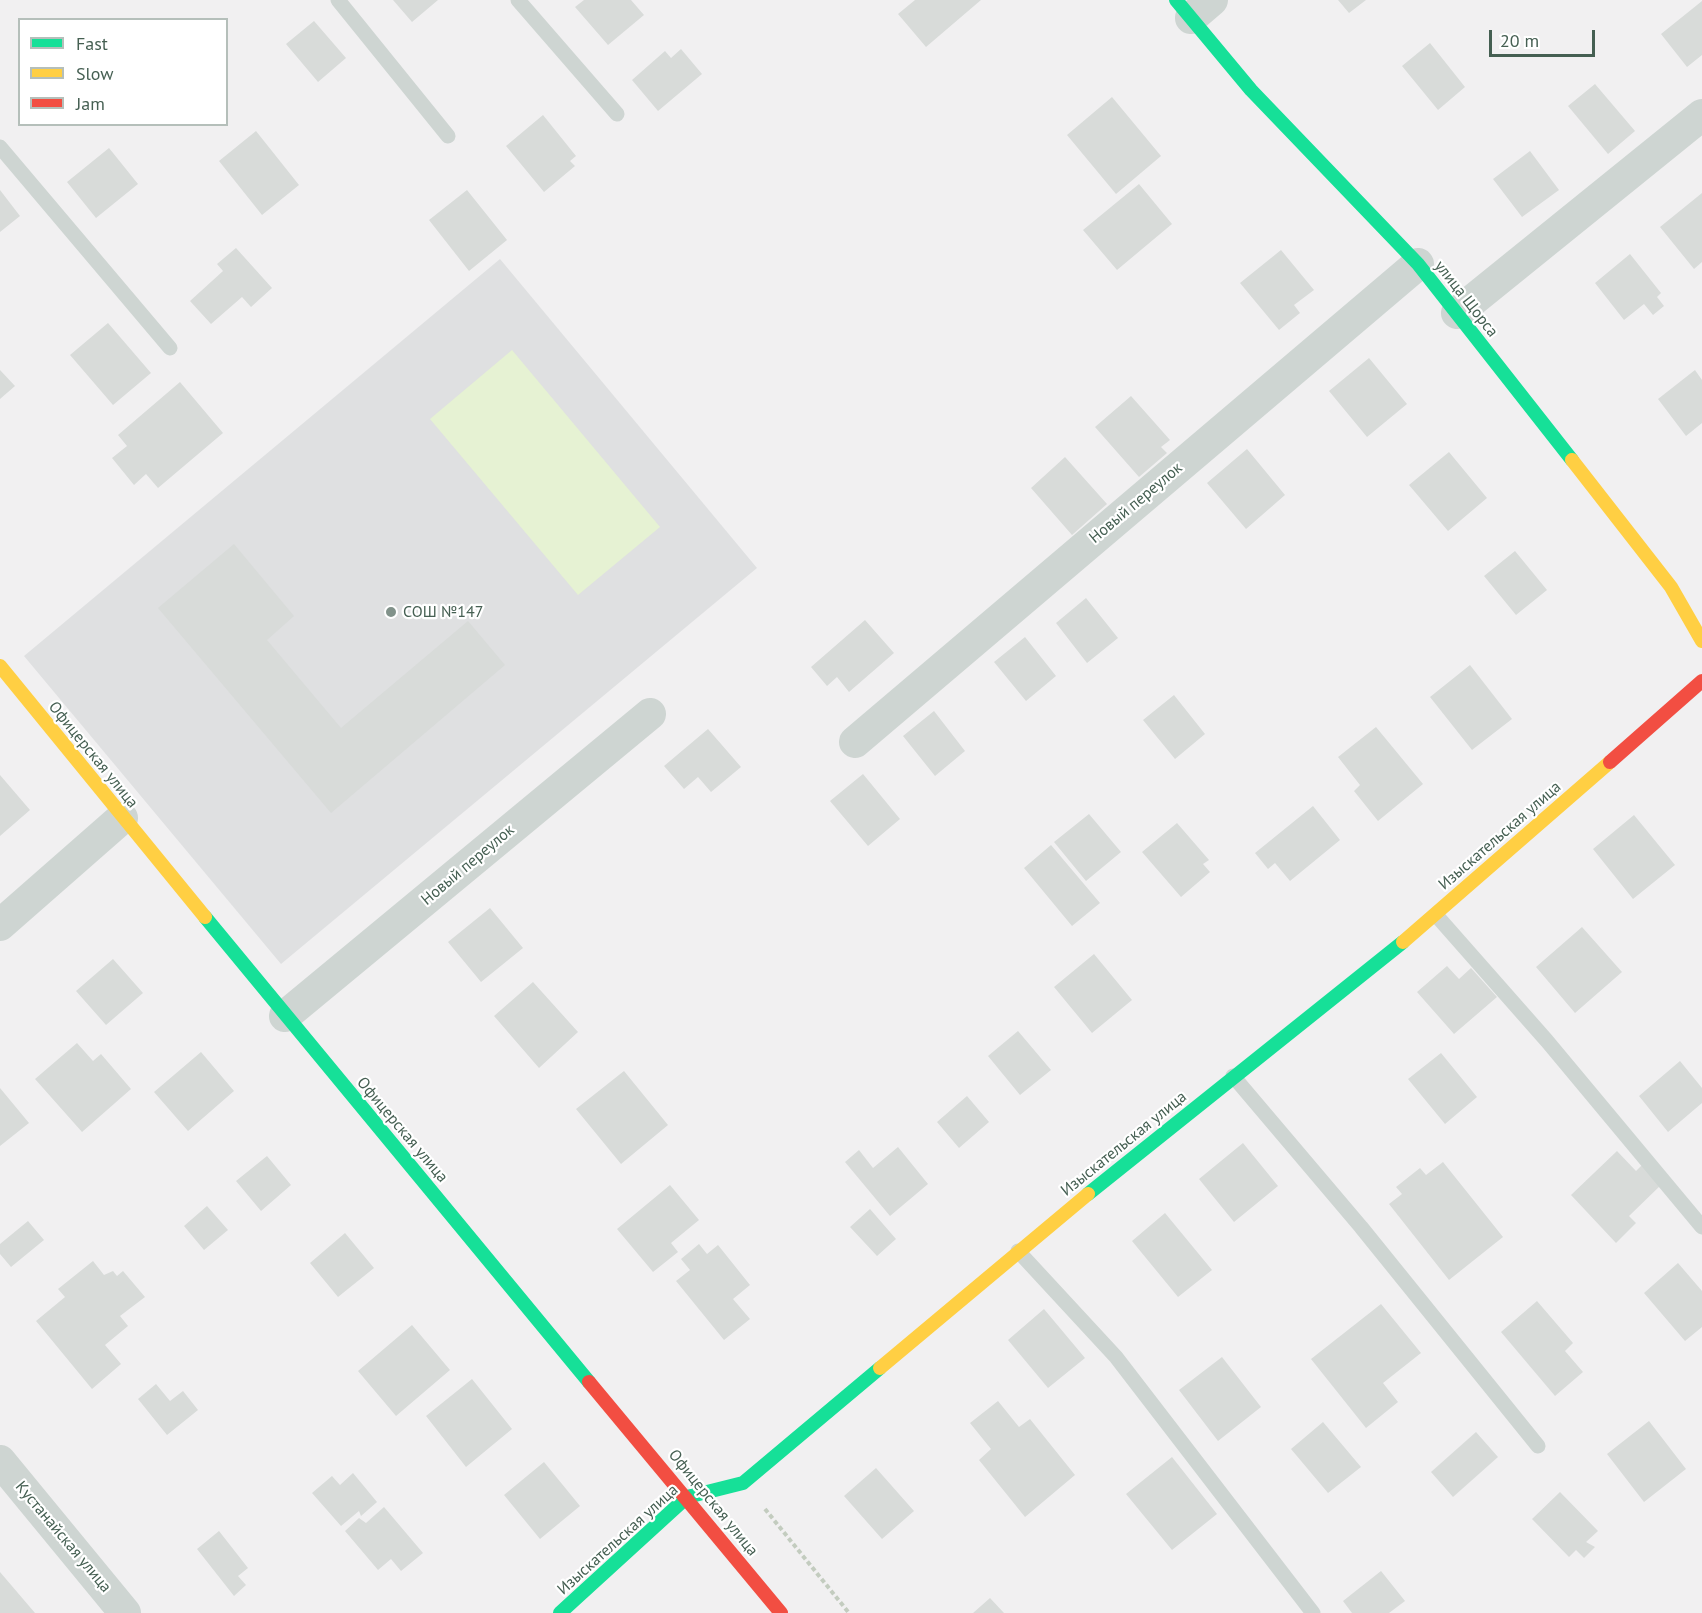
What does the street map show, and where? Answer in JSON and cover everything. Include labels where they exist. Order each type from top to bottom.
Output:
[{"type":"street","name":"улица Щорса","points":[[1193,6],[1251,90],[1418,264],[1671,587],[1702,641]]},
{"type":"street","points":[[1457,313],[1702,115]]},
{"type":"street","name":"Новый переулок","points":[[855,742],[1418,264]]},
{"type":"street","name":"Офицерская улица","points":[[0,666],[285,1016],[782,1613]]},
{"type":"street","name":"Изыскательская улица","points":[[560,1613],[687,1497],[743,1483],[1018,1251],[1436,915],[1702,681]]},
{"type":"street","name":"Новый переулок","points":[[285,1016],[650,714]]},
{"type":"street","points":[[0,925],[123,818]]},
{"type":"street","name":"Кустанайская улица","points":[[0,1461],[125,1613]]},
{"type":"lane","points":[[338,0],[448,135]]},
{"type":"lane","points":[[518,0],[617,114]]},
{"type":"lane","points":[[0,147],[170,348]]},
{"type":"lane","points":[[1436,915],[1547,1041],[1702,1227]]},
{"type":"lane","points":[[1233,1076],[1361,1227],[1538,1446]]},
{"type":"lane","points":[[1018,1251],[1116,1357],[1313,1613]]},
{"type":"path","points":[[743,1483],[849,1613]]},
{"type":"shaded area","name":"СОШ №147","points":[[500,259],[757,568],[281,964],[24,656]]},
{"type":"green space","points":[[512,350],[660,527],[578,595],[430,419]]},
{"type":"building","points":[[393,0],[438,0],[412,22]]},
{"type":"building","points":[[584,0],[631,0],[644,15],[608,45],[575,7]]},
{"type":"building","points":[[915,0],[981,0],[926,47],[898,14]]},
{"type":"building","points":[[1338,0],[1366,0],[1349,13]]},
{"type":"building","points":[[1702,1],[1702,55],[1687,67],[1661,34]]},
{"type":"building","points":[[314,21],[346,58],[318,82],[286,44]]},
{"type":"building","points":[[1430,43],[1465,87],[1438,110],[1402,66]]},
{"type":"building","points":[[681,49],[702,74],[658,111],[632,80],[665,51],[671,58]]},
{"type":"building","points":[[1595,84],[1635,131],[1608,154],[1568,106]]},
{"type":"building","points":[[1112,97],[1161,156],[1116,194],[1067,135]]},
{"type":"building","points":[[543,115],[576,156],[570,161],[575,166],[544,192],[506,146]]},
{"type":"building","points":[[256,131],[299,185],[262,215],[219,161]]},
{"type":"building","points":[[109,148],[138,184],[96,218],[67,182]]},
{"type":"building","points":[[1530,151],[1559,190],[1522,217],[1493,179]]},
{"type":"building","points":[[1139,184],[1172,224],[1117,270],[1083,230]]},
{"type":"building","points":[[0,190],[20,216],[0,232]]},
{"type":"building","points":[[467,190],[507,240],[469,271],[429,220]]},
{"type":"building","points":[[1702,193],[1702,262],[1694,269],[1660,227]]},
{"type":"building","points":[[236,248],[272,288],[251,307],[242,297],[211,324],[190,301],[223,271],[217,264]]},
{"type":"building","points":[[1281,250],[1314,290],[1294,305],[1300,313],[1279,330],[1240,283]]},
{"type":"building","points":[[1630,254],[1661,293],[1657,297],[1664,306],[1653,315],[1644,304],[1624,320],[1595,283]]},
{"type":"building","points":[[108,323],[151,373],[113,405],[70,355]]},
{"type":"building","points":[[1369,358],[1407,404],[1367,437],[1329,391]]},
{"type":"building","points":[[0,370],[15,386],[0,399]]},
{"type":"building","points":[[1695,370],[1702,380],[1702,423],[1686,436],[1658,399]]},
{"type":"building","points":[[180,382],[223,433],[158,488],[146,474],[134,485],[112,458],[127,446],[118,435]]},
{"type":"building","points":[[1131,396],[1170,440],[1161,447],[1167,453],[1139,477],[1095,427]]},
{"type":"building","points":[[1247,449],[1285,495],[1246,529],[1207,483]]},
{"type":"building","points":[[1449,452],[1487,498],[1448,531],[1409,485]]},
{"type":"building","points":[[1065,457],[1107,504],[1072,535],[1031,488]]},
{"type":"building","points":[[234,544],[294,616],[267,640],[341,728],[468,621],[505,665],[331,813],[158,608]]},
{"type":"building","points":[[1515,551],[1547,590],[1516,615],[1484,576]]},
{"type":"building","points":[[1086,598],[1118,638],[1087,663],[1056,623]]},
{"type":"building","points":[[865,620],[894,653],[849,692],[837,677],[827,686],[811,667]]},
{"type":"building","points":[[1025,637],[1056,676],[1026,701],[994,662]]},
{"type":"building","points":[[1470,665],[1512,719],[1472,750],[1430,697]]},
{"type":"building","points":[[1174,695],[1205,734],[1175,759],[1143,720]]},
{"type":"building","points":[[934,711],[965,751],[935,776],[903,736]]},
{"type":"building","points":[[1376,727],[1423,784],[1378,821],[1354,791],[1360,785],[1338,757]]},
{"type":"building","points":[[708,729],[741,767],[711,792],[698,777],[684,789],[664,766]]},
{"type":"building","points":[[863,774],[900,819],[868,846],[830,801]]},
{"type":"building","points":[[0,775],[30,810],[0,836]]},
{"type":"building","points":[[1313,806],[1340,840],[1290,881],[1275,863],[1268,869],[1255,853]]},
{"type":"building","points":[[1089,814],[1121,852],[1086,881],[1054,842]]},
{"type":"building","points":[[1634,815],[1675,865],[1633,899],[1593,849]]},
{"type":"building","points":[[1177,823],[1209,860],[1203,864],[1210,872],[1181,897],[1142,852]]},
{"type":"building","points":[[1051,845],[1100,903],[1072,926],[1024,868]]},
{"type":"building","points":[[490,908],[523,948],[481,982],[448,942]]},
{"type":"building","points":[[1582,927],[1622,972],[1575,1013],[1536,967]]},
{"type":"building","points":[[1094,954],[1132,1000],[1092,1033],[1054,987]]},
{"type":"building","points":[[113,959],[143,993],[106,1025],[76,991]]},
{"type":"building","points":[[1447,966],[1459,979],[1471,968],[1497,997],[1454,1034],[1417,992]]},
{"type":"building","points":[[533,982],[578,1032],[539,1068],[494,1016]]},
{"type":"building","points":[[1018,1031],[1051,1070],[1020,1095],[988,1056]]},
{"type":"building","points":[[77,1043],[93,1061],[101,1054],[131,1089],[82,1132],[35,1079]]},
{"type":"building","points":[[201,1052],[234,1091],[188,1131],[154,1092]]},
{"type":"building","points":[[1441,1053],[1477,1097],[1445,1124],[1408,1079]]},
{"type":"building","points":[[1680,1061],[1702,1088],[1702,1103],[1668,1132],[1639,1096]]},
{"type":"building","points":[[624,1071],[668,1125],[621,1164],[576,1109]]},
{"type":"building","points":[[0,1088],[29,1123],[0,1146]]},
{"type":"building","points":[[967,1096],[989,1122],[959,1148],[937,1122]]},
{"type":"building","points":[[1243,1143],[1278,1186],[1234,1222],[1199,1179]]},
{"type":"building","points":[[898,1147],[928,1184],[890,1216],[845,1162],[859,1150],[873,1168]]},
{"type":"building","points":[[1617,1151],[1636,1171],[1642,1165],[1661,1185],[1629,1216],[1636,1223],[1616,1243],[1571,1195]]},
{"type":"building","points":[[267,1156],[291,1185],[261,1211],[236,1181]]},
{"type":"building","points":[[1443,1162],[1503,1237],[1449,1280],[1389,1204],[1402,1194],[1396,1187],[1420,1168],[1426,1175]]},
{"type":"building","points":[[670,1185],[699,1220],[671,1243],[678,1252],[653,1272],[617,1229]]},
{"type":"building","points":[[207,1206],[228,1230],[204,1250],[184,1226]]},
{"type":"building","points":[[870,1209],[896,1239],[877,1256],[850,1227]]},
{"type":"building","points":[[1165,1213],[1212,1270],[1178,1297],[1132,1241]]},
{"type":"building","points":[[28,1221],[44,1240],[11,1267],[0,1254],[0,1244]]},
{"type":"building","points":[[345,1233],[374,1268],[338,1297],[310,1263]]},
{"type":"building","points":[[699,1244],[707,1254],[718,1245],[750,1285],[733,1299],[750,1319],[724,1340],[676,1281],[690,1270],[681,1259]]},
{"type":"building","points":[[93,1261],[104,1275],[113,1271],[117,1276],[123,1271],[145,1297],[120,1316],[128,1326],[105,1345],[121,1364],[92,1389],[36,1321],[65,1297],[58,1289]]},
{"type":"building","points":[[1678,1263],[1702,1291],[1702,1327],[1685,1341],[1644,1293]]},
{"type":"building","points":[[1537,1301],[1573,1343],[1565,1351],[1583,1372],[1555,1396],[1501,1332]]},
{"type":"building","points":[[1381,1304],[1421,1353],[1383,1383],[1398,1402],[1366,1428],[1311,1359]]},
{"type":"building","points":[[1044,1309],[1085,1358],[1048,1388],[1008,1340]]},
{"type":"building","points":[[412,1325],[450,1370],[396,1416],[358,1371]]},
{"type":"building","points":[[1222,1357],[1261,1407],[1218,1441],[1179,1390]]},
{"type":"building","points":[[472,1379],[512,1429],[466,1467],[426,1416]]},
{"type":"building","points":[[156,1384],[170,1401],[183,1391],[198,1410],[167,1435],[138,1399]]},
{"type":"building","points":[[998,1401],[1019,1427],[1030,1419],[1075,1475],[1025,1517],[979,1460],[991,1449],[970,1423]]},
{"type":"building","points":[[1649,1421],[1686,1469],[1644,1502],[1607,1454]]},
{"type":"building","points":[[1323,1422],[1361,1467],[1328,1493],[1291,1449]]},
{"type":"building","points":[[1476,1432],[1498,1457],[1453,1497],[1431,1472]]},
{"type":"building","points":[[1172,1457],[1217,1514],[1172,1550],[1126,1494]]},
{"type":"building","points":[[544,1462],[580,1506],[540,1539],[504,1495]]},
{"type":"building","points":[[876,1468],[914,1511],[882,1539],[844,1496]]},
{"type":"building","points":[[353,1473],[377,1502],[361,1516],[359,1511],[341,1526],[312,1493],[332,1476],[340,1485]]},
{"type":"building","points":[[1560,1492],[1598,1531],[1586,1542],[1595,1547],[1584,1558],[1576,1550],[1569,1557],[1532,1519]]},
{"type":"building","points":[[384,1507],[423,1553],[401,1571],[391,1559],[378,1570],[345,1531],[359,1518],[366,1523]]},
{"type":"building","points":[[219,1531],[248,1568],[238,1576],[246,1585],[234,1596],[197,1549]]},
{"type":"building","points":[[1381,1571],[1405,1601],[1389,1613],[1352,1613],[1343,1601]]},
{"type":"building","points":[[0,1572],[35,1613],[0,1613]]},
{"type":"building","points":[[990,1598],[1004,1613],[973,1613]]},
{"type":"traffic: fast","points":[[1176,0],[1251,90],[1418,264],[1572,460]]},
{"type":"traffic: fast","points":[[205,917],[589,1382]]},
{"type":"traffic: fast","points":[[1088,1194],[1403,942]]},
{"type":"traffic: fast","points":[[560,1613],[687,1497],[743,1483],[880,1368]]},
{"type":"traffic: slow","points":[[1572,460],[1671,587],[1702,641]]},
{"type":"traffic: slow","points":[[0,666],[205,917]]},
{"type":"traffic: slow","points":[[1403,942],[1610,762]]},
{"type":"traffic: slow","points":[[880,1368],[1088,1194]]},
{"type":"traffic: jam","points":[[1610,762],[1702,681]]},
{"type":"traffic: jam","points":[[589,1382],[781,1613]]},
{"type":"place","name":"СОШ №147","points":[[391,612]]}]
